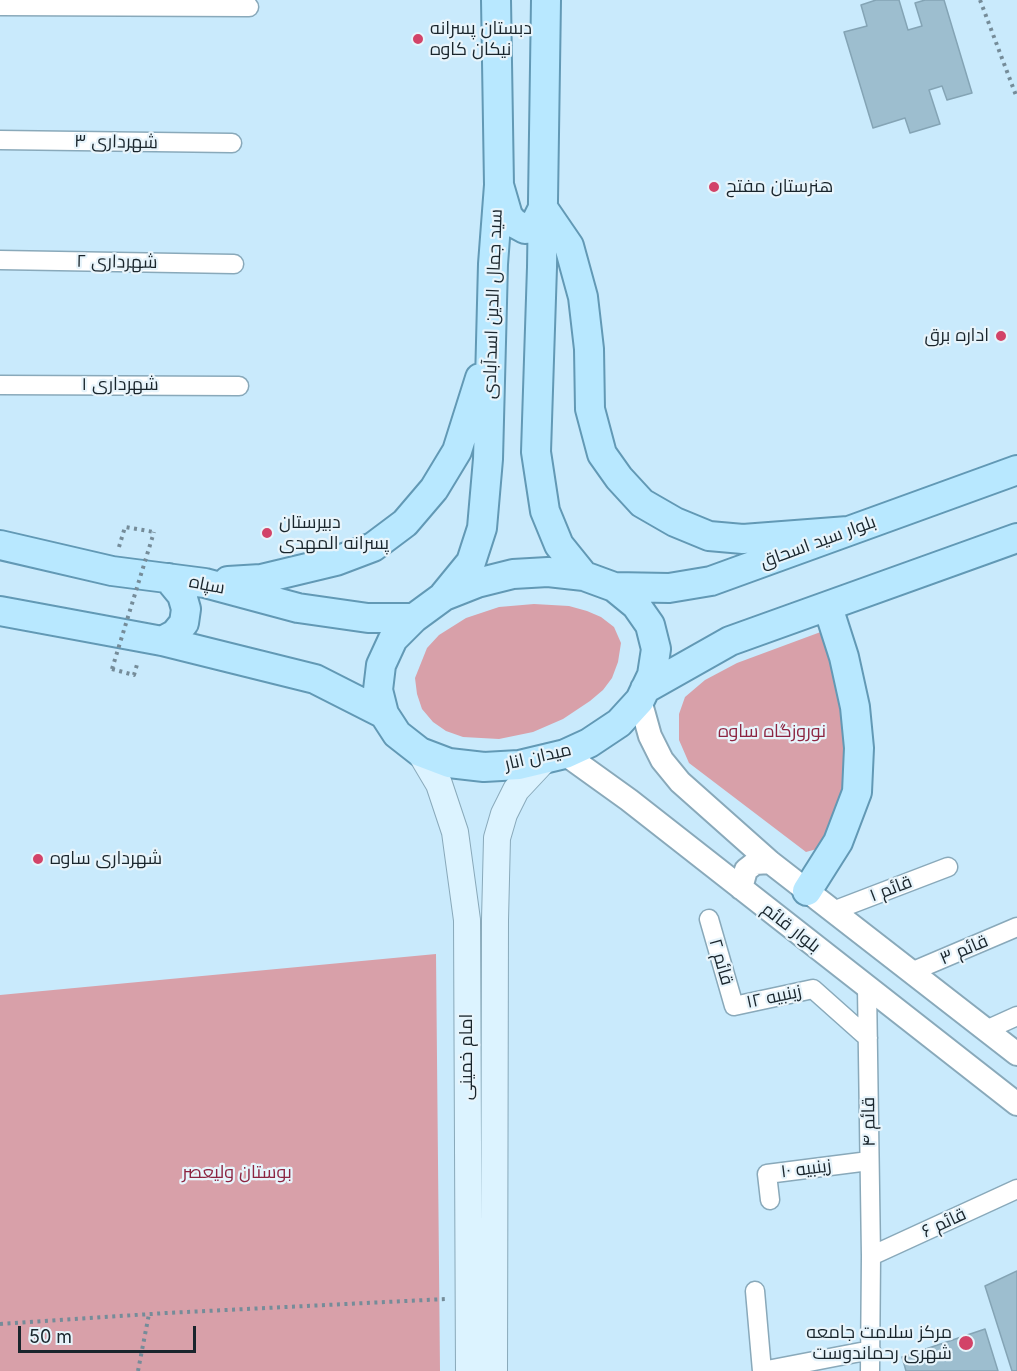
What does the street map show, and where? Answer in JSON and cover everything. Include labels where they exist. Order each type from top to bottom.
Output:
[{"type":"main road","name":"سید جمال الدین اسدآبادی","points":[[444,596],[471,562],[482,528],[488,459],[493,264],[499,185],[496,0]]},
{"type":"main road","points":[[546,0],[536,452],[545,511],[559,545],[584,576]]},
{"type":"main road","points":[[499,185],[508,216],[519,227],[525,229],[535,224],[543,208]]},
{"type":"main road","points":[[543,208],[568,246],[583,297],[589,349],[590,409],[602,454],[619,478],[642,502],[675,522],[709,536],[743,539],[848,531]]},
{"type":"main road","points":[[205,583],[261,579],[336,561],[373,547],[405,524],[434,489],[458,451],[491,345]]},
{"type":"main road","name":"بلوار سید اسحاق","points":[[614,587],[669,588],[711,581],[1017,470]]},
{"type":"main road","points":[[643,695],[730,641],[1017,538]]},
{"type":"main road","name":"سپاه","points":[[0,545],[112,571],[205,583],[298,608],[368,618],[414,618]]},
{"type":"main road","name":"میدان انار","points":[[548,572],[584,576],[614,587],[636,605],[650,626],[656,649],[652,675],[643,695],[619,723],[589,743],[555,756],[519,765],[484,767],[449,763],[420,752],[397,734],[384,714],[378,690],[381,665],[393,639],[414,618],[444,596],[477,583],[513,574],[548,572]]},
{"type":"main road","points":[[162,641],[175,634],[184,623],[186,609],[182,595],[168,578]]},
{"type":"main road","points":[[807,891],[838,842],[857,792],[859,748],[855,706],[844,657],[828,607]]},
{"type":"main road","points":[[0,611],[162,641],[315,679],[384,714]]},
{"type":"main road","name":"امام خمینی","points":[[420,752],[439,784],[455,832],[467,920],[469,1371]]},
{"type":"main road","name":"امام خمینی","points":[[494,1371],[494,1040],[497,838],[504,814],[516,790],[555,756]]},
{"type":"main road","points":[[467,1040],[494,1040]]},
{"type":"street","points":[[0,6],[249,7]]},
{"type":"street","name":"شهرداری ۳","points":[[0,140],[232,143]]},
{"type":"street","name":"شهرداری ۲","points":[[0,260],[234,264]]},
{"type":"street","name":"شهرداری ۱","points":[[0,385],[239,386]]},
{"type":"street","points":[[643,695],[650,736],[662,760],[680,782],[770,862],[1017,1054]]},
{"type":"street","name":"بلوار قائم","points":[[555,756],[629,800],[1017,1104]]},
{"type":"street","points":[[741,888],[746,870],[754,864],[770,862]]},
{"type":"street","name":"قائم ۱","points":[[833,911],[948,867]]},
{"type":"street","name":"قائم ۲","points":[[709,919],[734,1006]]},
{"type":"street","name":"قائم ۳","points":[[911,972],[1017,927]]},
{"type":"street","name":"قائم ۴","points":[[867,988],[872,1350],[870,1371]]},
{"type":"street","name":"زینبیه ۱۲","points":[[734,1006],[813,989],[867,1038]]},
{"type":"street","points":[[986,1030],[1017,1016]]},
{"type":"street","name":"زینبیه ۱۰","points":[[770,1200],[767,1174],[869,1161]]},
{"type":"street","name":"قائم ۶","points":[[871,1256],[1017,1189]]},
{"type":"street","points":[[755,1291],[762,1371],[872,1350]]},
{"type":"path","points":[[980,0],[1017,98]]},
{"type":"path","points":[[124,527],[154,532],[112,669],[134,675]]},
{"type":"path","points":[[0,1324],[439,1299]]},
{"type":"path","points":[[138,1371],[149,1314]]},
{"type":"green space","points":[[534,604],[569,606],[587,611],[601,617],[614,627],[621,643],[618,662],[612,678],[603,690],[563,719],[533,732],[499,739],[463,737],[446,731],[433,722],[422,709],[415,678],[427,648],[439,635],[466,618],[499,607]]},
{"type":"green space","name":"نوروزگاه ساوه","points":[[826,630],[842,697],[849,753],[840,803],[824,847],[806,852],[689,763],[679,740],[679,714],[685,697],[705,680],[737,663]]},
{"type":"green space","name":"بوستان ولیعصر","points":[[436,954],[440,1371],[0,1371],[0,995]]},
{"type":"building","points":[[876,0],[899,0],[908,30],[922,26],[915,3],[925,0],[944,0],[972,93],[947,100],[942,86],[929,90],[940,124],[910,133],[905,118],[873,128],[844,32],[867,26],[861,5]]},
{"type":"building","points":[[1017,1271],[1017,1371],[1012,1371],[985,1286]]},
{"type":"building","name":"مرکز سلامت جامعه شهری رحماندوست","points":[[985,1329],[998,1371],[906,1371],[902,1357]]},
{"type":"place","name":"دبستان پسرانه نیکان کاوه","points":[[418,39]]},
{"type":"place","name":"هنرستان مفتح","points":[[714,187]]},
{"type":"place","name":"اداره برق","points":[[1001,336]]},
{"type":"place","name":"دبیرستان پسرانه المهدی","points":[[267,533]]},
{"type":"place","name":"شهرداری ساوه","points":[[38,859]]},
{"type":"place","name":"مرکز سلامت جامعه شهری رحماندوست","points":[[966,1343]]}]
